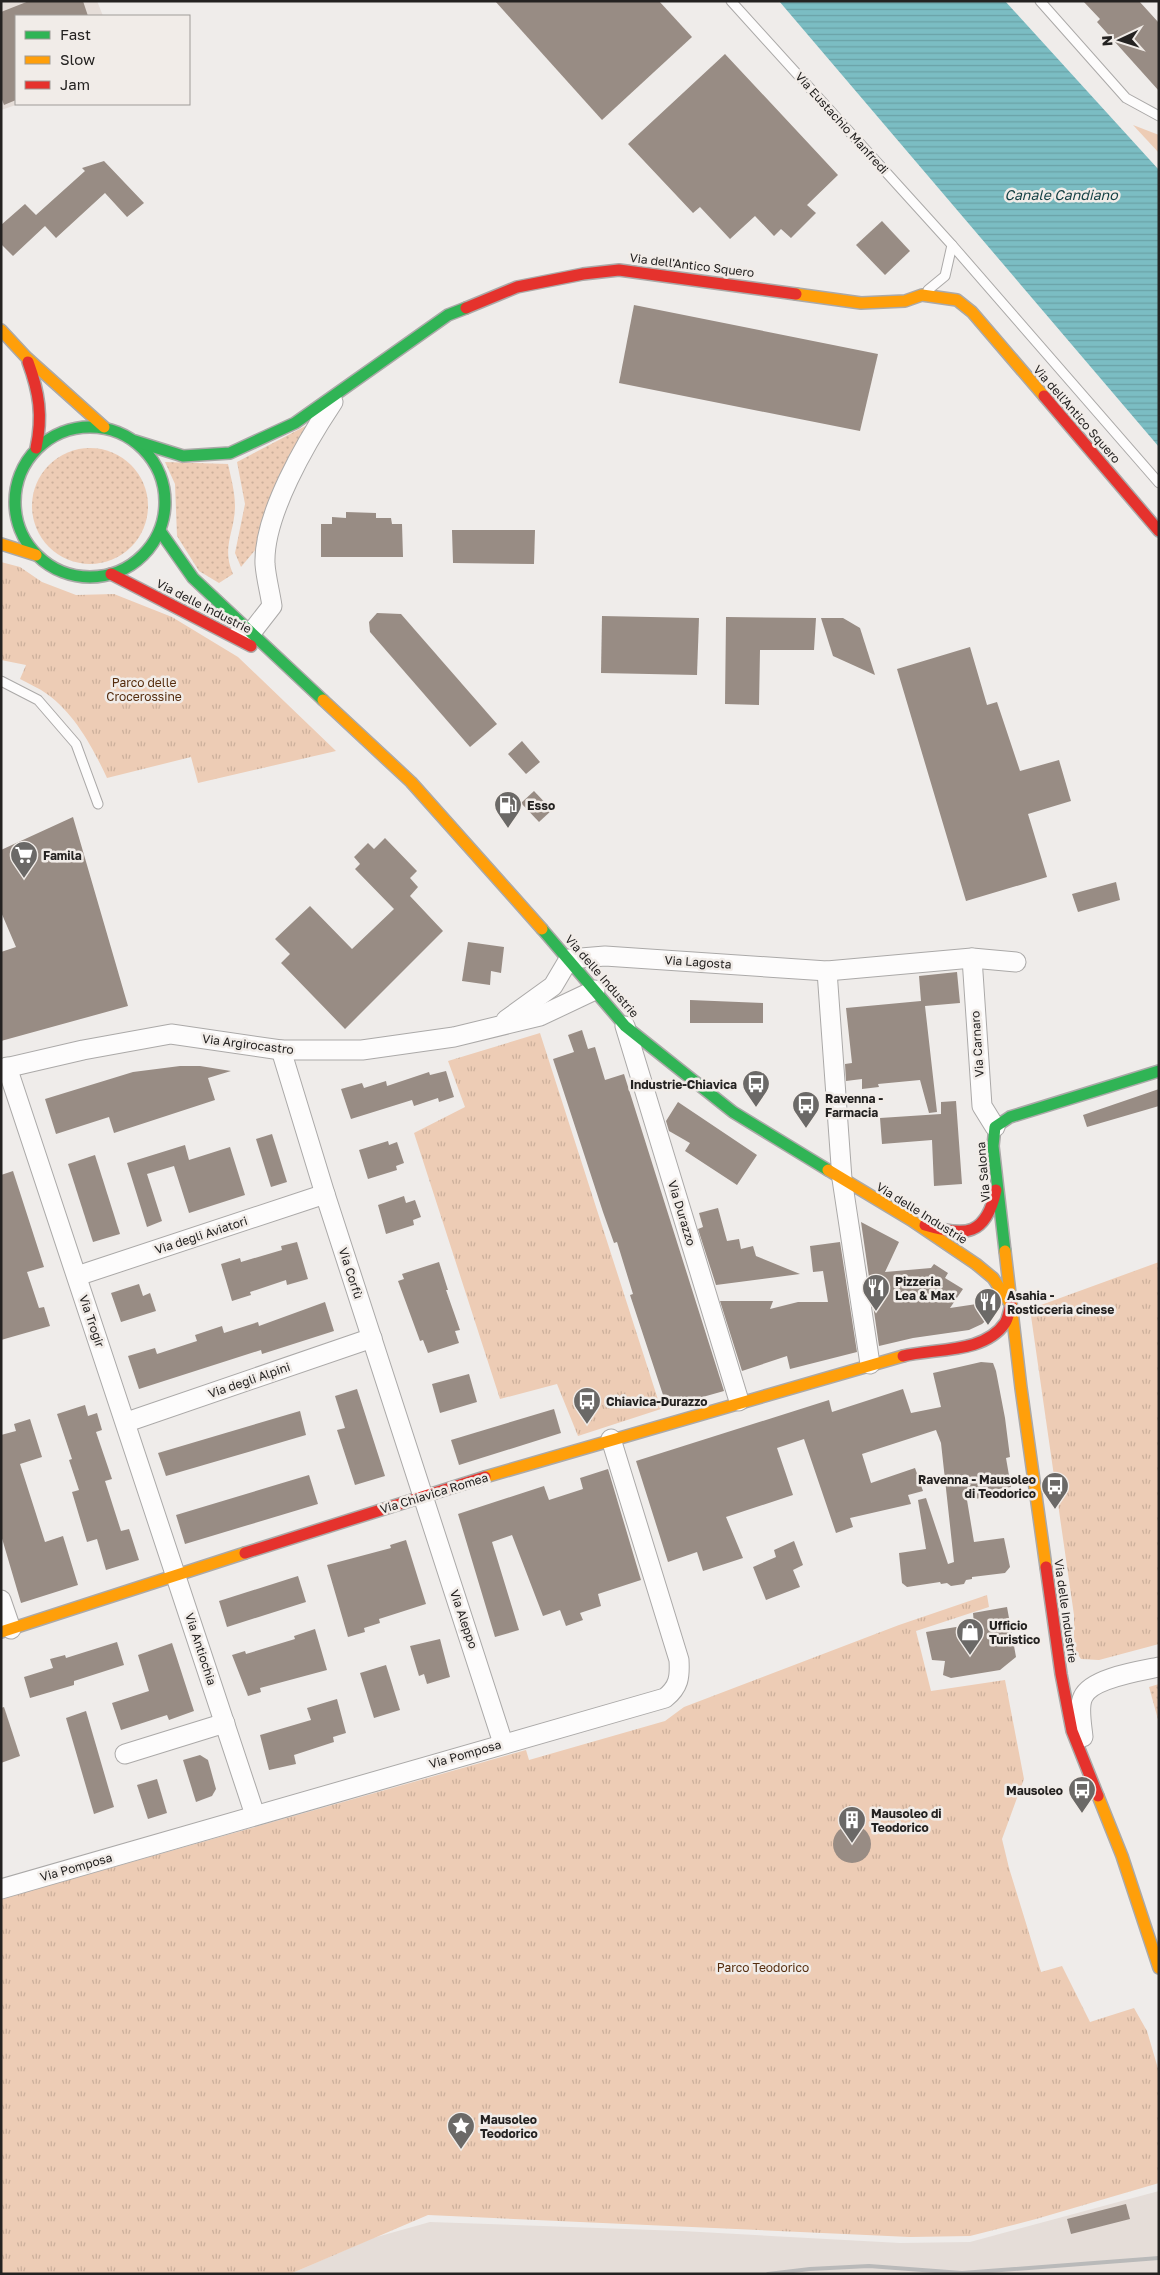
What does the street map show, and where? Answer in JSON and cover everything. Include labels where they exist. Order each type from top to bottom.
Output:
[{"type":"street","name":"Via dell'Antico Squero","points":[[135,441],[183,456],[230,453],[295,423],[448,315],[517,287],[549,279],[619,270],[749,286],[861,303],[905,301],[922,295],[957,300],[972,312],[1159,531]]},
{"type":"street","points":[[1,330],[26,357],[104,427]]},
{"type":"street","points":[[26,357],[40,394],[42,424],[36,448],[25,464],[17,481],[15,508],[21,533],[36,554],[52,567],[71,575],[91,577],[111,574],[131,565],[143,555],[160,531],[165,506],[163,481],[152,459],[135,441],[120,432],[104,427],[79,427],[56,434],[36,448]]},
{"type":"street","points":[[230,635],[251,633],[272,606],[265,562],[273,519],[293,472],[320,421],[341,390]]},
{"type":"street","points":[[1,492],[17,481]]},
{"type":"street","name":"Via delle Industrie","points":[[160,531],[192,578],[411,782],[569,958],[625,1026],[733,1112],[842,1180],[911,1220],[993,1278],[1011,1305]]},
{"type":"street","points":[[1,544],[36,554]]},
{"type":"street","name":"Via delle Industrie","points":[[111,574],[283,663]]},
{"type":"street","name":"Via Lagosta","points":[[569,958],[605,956],[827,971],[972,958],[1016,962]]},
{"type":"street","name":"Via Argirocastro","points":[[497,1026],[548,991],[569,958]]},
{"type":"street","name":"Via Carnaro","points":[[972,958],[982,1106],[995,1127]]},
{"type":"street","points":[[827,971],[842,1180],[870,1364]]},
{"type":"street","name":"Via Argirocastro","points":[[4,1068],[171,1034],[282,1050],[362,1050],[454,1037],[540,1016],[595,990]]},
{"type":"street","name":"Via Durazzo","points":[[625,1026],[739,1401]]},
{"type":"street","name":"Via Corfù","points":[[282,1050],[325,1194],[422,1496]]},
{"type":"street","name":"Via Trogir","points":[[4,1068],[77,1276],[177,1575]]},
{"type":"street","name":"Via Salona","points":[[1021,1388],[993,1146],[995,1127],[1010,1117],[1159,1071]]},
{"type":"street","points":[[911,1220],[946,1231],[972,1229],[987,1220],[998,1187]]},
{"type":"street","name":"Via degli Aviatori","points":[[77,1276],[325,1194]]},
{"type":"street","points":[[973,1345],[991,1338],[1005,1323],[1011,1305]]},
{"type":"street","name":"Via degli Alpini","points":[[126,1422],[372,1338]]},
{"type":"street","points":[[973,1345],[986,1351]]},
{"type":"street","name":"Via Chiavica Romea","points":[[6,1630],[422,1496],[739,1401],[915,1353],[973,1345]]},
{"type":"street","name":"Via delle Industrie","points":[[1004,1364],[1021,1388],[1061,1674],[1072,1731],[1088,1776],[1122,1856],[1159,1968]]},
{"type":"street","name":"Via Pomposa","points":[[1,1889],[503,1743],[665,1698],[675,1690],[680,1677],[679,1660],[668,1619],[611,1439]]},
{"type":"street","name":"Via Aleppo","points":[[422,1496],[503,1743]]},
{"type":"street","name":"Via Antiochia","points":[[177,1575],[255,1815]]},
{"type":"street","points":[[1,1600],[6,1630]]},
{"type":"street","points":[[1088,1776],[1081,1720],[1083,1697],[1093,1686],[1114,1678],[1159,1667]]},
{"type":"street","points":[[125,1754],[225,1723]]},
{"type":"lane","name":"Via Eustachio Manfredi","points":[[731,1],[952,245],[1159,483]]},
{"type":"lane","points":[[1040,1],[1126,98],[1159,116]]},
{"type":"lane","points":[[922,295],[944,276],[952,245]]},
{"type":"lane","points":[[1,681],[38,700],[76,744],[98,804]]},
{"type":"shaded area","points":[[1,1],[97,1],[103,15],[15,15],[16,105],[1,110]]},
{"type":"shaded area","points":[[1159,2191],[1159,2274],[290,2274],[373,2238],[430,2222],[682,2231],[900,2243],[970,2242]]},
{"type":"green space","points":[[1133,125],[1159,135],[1159,153]]},
{"type":"green space","points":[[313,422],[290,456],[256,549],[241,567],[235,553],[245,504],[237,462]]},
{"type":"green space","points":[[90,448],[112,452],[131,465],[144,484],[148,506],[144,528],[131,547],[112,560],[90,564],[68,560],[49,547],[36,528],[32,506],[36,484],[49,465],[68,452]]},
{"type":"green space","points":[[165,462],[228,464],[235,501],[228,547],[228,556],[233,574],[219,583],[199,571],[177,536],[175,484]]},
{"type":"green space","name":"Parco delle Crocerossine","points":[[1,562],[20,567],[42,582],[76,595],[114,594],[172,617],[238,657],[336,751],[198,783],[191,757],[107,778],[96,755],[75,721],[57,702],[44,692],[20,679],[26,665],[1,660]]},
{"type":"green space","points":[[540,1033],[661,1409],[578,1436],[557,1384],[500,1399],[414,1133],[465,1107],[448,1061]]},
{"type":"green space","points":[[1159,1262],[1159,1644],[1099,1660],[1081,1659],[1074,1649],[1074,1615],[1030,1309]]},
{"type":"green space","name":"Parco Teodorico","points":[[987,1595],[989,1607],[916,1631],[931,1691],[1005,1680],[1024,1779],[1002,1839],[1009,1868],[1041,1972],[1062,1966],[1090,2022],[1134,2008],[1147,2031],[1159,2072],[1159,2183],[970,2236],[910,2237],[428,2215],[290,2274],[1,2274],[1,1899],[526,1750],[529,1760],[665,1721],[684,1707],[899,1625]]},
{"type":"green space","points":[[1159,1684],[1159,1723],[1149,1687]]},
{"type":"water","name":"Canale Candiano","points":[[779,1],[1005,1],[1159,170],[1159,447]]},
{"type":"building","points":[[29,1],[83,1],[88,15],[15,15],[15,100],[4,105],[1,97],[1,12]]},
{"type":"building","points":[[495,1],[659,1],[692,37],[602,120]]},
{"type":"building","points":[[1083,1],[1139,1],[1159,23],[1159,91],[1097,22],[1100,19]]},
{"type":"building","points":[[725,54],[838,175],[807,205],[816,213],[791,238],[781,229],[774,236],[755,216],[730,239],[700,207],[693,213],[628,144]]},
{"type":"building","points":[[104,161],[144,203],[127,217],[105,193],[56,238],[45,226],[13,256],[1,244],[1,225],[25,204],[36,215],[85,171],[82,168]]},
{"type":"building","points":[[882,221],[910,251],[885,275],[856,245]]},
{"type":"building","points":[[634,305],[878,354],[860,431],[619,383]]},
{"type":"building","points":[[346,512],[376,513],[376,518],[391,518],[392,524],[402,524],[403,557],[321,557],[321,524],[332,524],[332,517],[346,518]]},
{"type":"building","points":[[452,530],[535,530],[534,564],[453,563]]},
{"type":"building","points":[[377,613],[401,614],[497,724],[470,747],[370,632],[369,622]]},
{"type":"building","points":[[602,616],[699,618],[697,675],[601,673]]},
{"type":"building","points":[[726,617],[816,618],[814,650],[760,650],[759,705],[725,704]]},
{"type":"building","points":[[821,618],[843,618],[860,628],[875,675],[833,656]]},
{"type":"building","points":[[970,647],[987,705],[997,702],[1020,771],[1059,760],[1071,801],[1028,814],[1047,877],[966,901],[897,669]]},
{"type":"building","points":[[522,741],[540,762],[526,774],[508,754]]},
{"type":"building","points":[[534,791],[552,810],[539,822],[521,803]]},
{"type":"building","points":[[73,817],[128,1006],[1,1041],[1,952],[16,947],[1,912],[1,850]]},
{"type":"building","points":[[385,838],[417,871],[410,878],[418,887],[410,896],[443,931],[345,1029],[281,963],[290,954],[275,939],[310,906],[352,949],[394,909],[355,869],[360,864],[354,857],[368,843],[374,849]]},
{"type":"building","points":[[1116,882],[1120,900],[1078,912],[1072,894]]},
{"type":"building","points":[[468,942],[504,947],[501,973],[491,971],[490,985],[462,981]]},
{"type":"building","points":[[957,972],[960,1003],[925,1006],[937,1112],[929,1113],[920,1080],[878,1084],[879,1087],[862,1089],[862,1079],[846,1081],[845,1064],[852,1063],[846,1008],[921,1001],[919,976]]},
{"type":"building","points":[[690,1000],[763,1003],[763,1023],[690,1023]]},
{"type":"building","points":[[582,1030],[588,1049],[595,1047],[605,1080],[624,1074],[724,1391],[667,1407],[630,1295],[633,1294],[617,1242],[614,1243],[603,1212],[553,1059],[574,1052],[568,1035]]},
{"type":"building","points":[[180,1066],[200,1066],[231,1071],[208,1078],[215,1100],[114,1133],[109,1117],[56,1134],[45,1099],[133,1072]]},
{"type":"building","points":[[446,1071],[454,1097],[439,1102],[438,1098],[414,1106],[412,1100],[351,1119],[341,1089],[362,1083],[364,1088],[386,1081],[387,1086],[429,1072],[430,1075]]},
{"type":"building","points":[[1159,1089],[1159,1106],[1087,1127],[1083,1115]]},
{"type":"building","points":[[956,1101],[962,1184],[934,1186],[932,1140],[882,1144],[880,1118],[941,1114],[941,1102]]},
{"type":"building","points":[[678,1102],[757,1155],[737,1185],[685,1151],[690,1143],[669,1131],[666,1121]]},
{"type":"building","points":[[272,1134],[287,1182],[271,1187],[256,1139]]},
{"type":"building","points":[[388,1141],[389,1145],[397,1142],[404,1163],[396,1166],[397,1170],[368,1179],[359,1150]]},
{"type":"building","points":[[185,1145],[189,1160],[230,1147],[245,1195],[189,1213],[174,1166],[147,1174],[162,1221],[147,1227],[127,1163]]},
{"type":"building","points":[[95,1155],[120,1234],[93,1242],[68,1164]]},
{"type":"building","points":[[13,1171],[44,1267],[27,1272],[39,1308],[44,1307],[50,1326],[1,1340],[1,1175]]},
{"type":"building","points":[[404,1196],[406,1203],[415,1200],[421,1217],[413,1220],[414,1225],[386,1234],[378,1205]]},
{"type":"building","points":[[718,1208],[727,1241],[739,1239],[741,1249],[753,1246],[756,1256],[800,1274],[716,1285],[698,1229],[703,1227],[699,1213]]},
{"type":"building","points":[[861,1222],[899,1242],[885,1272],[931,1268],[934,1264],[948,1273],[945,1278],[963,1289],[950,1308],[990,1302],[992,1315],[982,1324],[969,1330],[913,1338],[879,1346]]},
{"type":"building","points":[[297,1242],[308,1279],[287,1285],[286,1280],[250,1292],[251,1295],[232,1301],[221,1264],[240,1258],[241,1262],[282,1250],[281,1246]]},
{"type":"building","points":[[840,1242],[857,1352],[790,1369],[787,1356],[742,1371],[720,1301],[773,1301],[770,1309],[798,1302],[828,1302],[823,1271],[813,1272],[810,1246]]},
{"type":"building","points":[[439,1262],[448,1290],[446,1290],[460,1330],[455,1331],[459,1343],[428,1353],[423,1340],[420,1341],[398,1281],[404,1279],[402,1274]]},
{"type":"building","points":[[139,1284],[143,1296],[150,1293],[156,1311],[121,1322],[111,1293]]},
{"type":"building","points":[[325,1302],[334,1331],[262,1354],[261,1350],[139,1389],[128,1356],[155,1348],[157,1354],[197,1341],[195,1335],[222,1326],[224,1333],[258,1322],[259,1326]]},
{"type":"building","points":[[981,1362],[993,1363],[996,1371],[1005,1418],[1010,1457],[1006,1458],[1011,1487],[981,1492],[981,1498],[967,1500],[974,1542],[1004,1538],[1010,1567],[1005,1573],[972,1577],[972,1579],[966,1580],[964,1584],[951,1586],[947,1583],[941,1584],[940,1582],[907,1587],[902,1583],[899,1553],[926,1549],[918,1500],[926,1498],[948,1564],[954,1562],[941,1443],[936,1430],[862,1454],[871,1483],[915,1468],[923,1491],[908,1495],[911,1504],[850,1518],[853,1527],[836,1533],[804,1439],[777,1448],[793,1495],[726,1517],[743,1558],[703,1571],[697,1552],[668,1562],[636,1461],[829,1400],[832,1412],[903,1389],[911,1413],[941,1407],[933,1373]]},
{"type":"building","points":[[469,1374],[477,1402],[440,1413],[432,1384]]},
{"type":"building","points":[[357,1389],[385,1476],[355,1485],[337,1430],[345,1428],[335,1396]]},
{"type":"building","points":[[85,1405],[88,1416],[97,1413],[102,1430],[96,1432],[112,1479],[105,1481],[121,1531],[129,1529],[139,1560],[106,1570],[97,1539],[87,1542],[72,1492],[79,1490],[69,1460],[72,1459],[57,1414]]},
{"type":"building","points":[[554,1409],[561,1433],[459,1465],[451,1440]]},
{"type":"building","points":[[300,1411],[306,1435],[166,1476],[158,1453]]},
{"type":"building","points":[[30,1419],[42,1457],[20,1464],[45,1542],[63,1536],[78,1585],[21,1603],[1,1535],[1,1435],[16,1431],[14,1424]]},
{"type":"building","points":[[608,1469],[641,1580],[598,1594],[601,1606],[580,1613],[583,1620],[566,1626],[560,1610],[543,1616],[512,1535],[492,1542],[519,1630],[495,1637],[458,1514],[544,1486],[549,1500],[583,1489],[580,1478]]},
{"type":"building","points":[[309,1475],[318,1504],[185,1544],[176,1515]]},
{"type":"building","points":[[406,1540],[426,1604],[379,1619],[380,1623],[364,1628],[365,1632],[348,1637],[327,1565],[391,1548],[390,1545]]},
{"type":"building","points":[[794,1541],[803,1565],[793,1570],[800,1587],[766,1600],[753,1567],[776,1557],[774,1550]]},
{"type":"building","points":[[298,1576],[306,1602],[227,1627],[219,1601]]},
{"type":"building","points":[[1007,1607],[1016,1657],[1000,1670],[951,1678],[943,1675],[945,1661],[932,1660],[926,1632],[974,1624],[973,1613]]},
{"type":"building","points":[[315,1629],[327,1670],[260,1688],[261,1692],[248,1696],[232,1655],[245,1651],[246,1654],[295,1639],[294,1636]]},
{"type":"building","points":[[440,1639],[450,1677],[427,1684],[424,1674],[419,1676],[410,1646]]},
{"type":"building","points":[[117,1642],[124,1665],[74,1681],[74,1685],[30,1698],[24,1677],[53,1668],[50,1659],[65,1655],[66,1658]]},
{"type":"building","points":[[172,1643],[194,1711],[169,1720],[167,1715],[121,1730],[112,1703],[149,1691],[138,1655]]},
{"type":"building","points":[[386,1665],[400,1710],[374,1718],[360,1673]]},
{"type":"building","points":[[337,1699],[346,1733],[333,1737],[334,1742],[294,1755],[296,1764],[269,1770],[260,1735],[311,1720],[307,1708]]},
{"type":"building","points":[[4,1707],[20,1756],[1,1763],[1,1708]]},
{"type":"building","points":[[86,1711],[114,1807],[94,1814],[66,1718]]},
{"type":"building","points":[[200,1755],[208,1760],[216,1789],[212,1796],[196,1802],[183,1760]]},
{"type":"building","points":[[157,1779],[167,1813],[148,1819],[137,1785]]},
{"type":"building","name":"Mausoleo di Teodorico","points":[[852,1825],[859,1826],[865,1831],[870,1837],[870,1851],[865,1857],[859,1862],[852,1863],[845,1862],[839,1857],[834,1851],[833,1844],[834,1837],[839,1831],[845,1826]]},
{"type":"building","points":[[1126,2204],[1130,2219],[1071,2234],[1067,2219]]},
{"type":"railway","points":[[768,2274],[810,2269],[869,2266],[962,2273],[1159,2258]]},
{"type":"traffic: fast","points":[[135,441],[183,456],[230,453],[295,423],[448,315],[466,308]]},
{"type":"traffic: fast","points":[[90,427],[105,428],[119,433],[143,449],[159,473],[164,487],[165,502],[164,517],[159,531],[143,555],[119,571],[105,576],[90,577],[75,576],[61,571],[37,555],[21,531],[16,517],[15,502],[16,487],[21,473],[37,449],[61,433],[75,428],[90,427]]},
{"type":"traffic: fast","points":[[160,531],[193,578],[323,700]]},
{"type":"traffic: fast","points":[[542,929],[625,1026],[733,1112],[828,1170]]},
{"type":"traffic: fast","points":[[1005,1251],[993,1146],[995,1127],[1010,1117],[1159,1071]]},
{"type":"traffic: slow","points":[[796,294],[861,303],[905,301],[922,295],[957,300],[972,312],[1044,396]]},
{"type":"traffic: slow","points":[[1,330],[26,357],[104,427]]},
{"type":"traffic: slow","points":[[1,544],[36,555]]},
{"type":"traffic: slow","points":[[323,700],[411,782],[542,929]]},
{"type":"traffic: slow","points":[[828,1170],[911,1220],[976,1264],[993,1278],[1011,1305]]},
{"type":"traffic: slow","points":[[1005,1251],[1021,1388],[1046,1567]]},
{"type":"traffic: slow","points":[[485,1477],[903,1356]]},
{"type":"traffic: slow","points":[[1,1632],[245,1553]]},
{"type":"traffic: slow","points":[[1098,1796],[1122,1856],[1159,1968]]},
{"type":"traffic: jam","points":[[466,308],[517,287],[583,274],[619,270],[796,294]]},
{"type":"traffic: jam","points":[[28,362],[39,404],[36,448]]},
{"type":"traffic: jam","points":[[1044,396],[1159,531]]},
{"type":"traffic: jam","points":[[111,574],[251,646]]},
{"type":"traffic: jam","points":[[925,1225],[952,1231],[972,1229],[986,1217],[996,1190]]},
{"type":"traffic: jam","points":[[903,1356],[958,1348],[985,1340],[996,1333],[1005,1323],[1011,1305]]},
{"type":"traffic: jam","points":[[245,1553],[485,1477]]},
{"type":"traffic: jam","points":[[1046,1567],[1061,1674],[1072,1731],[1098,1796]]},
{"type":"place","name":"Esso","points":[[508,829]]},
{"type":"place","name":"Famila","points":[[24,879]]},
{"type":"place","name":"Industrie-Chiavica","points":[[756,1108]]},
{"type":"place","name":"Ravenna - Farmacia","points":[[806,1129]]},
{"type":"place","name":"Pizzeria Lea & Max","points":[[876,1312]]},
{"type":"place","name":"Asahia - Rosticceria cinese","points":[[988,1326]]},
{"type":"place","name":"Chiavica-Durazzo","points":[[587,1425]]},
{"type":"place","name":"Ravenna - Mausoleo di Teodorico","points":[[1055,1510]]},
{"type":"place","name":"Ufficio Turistico","points":[[970,1656]]},
{"type":"place","name":"Mausoleo","points":[[1082,1814]]},
{"type":"place","name":"Mausoleo di Teodorico","points":[[852,1844]]},
{"type":"place","name":"Mausoleo Teodorico","points":[[461,2150]]}]
